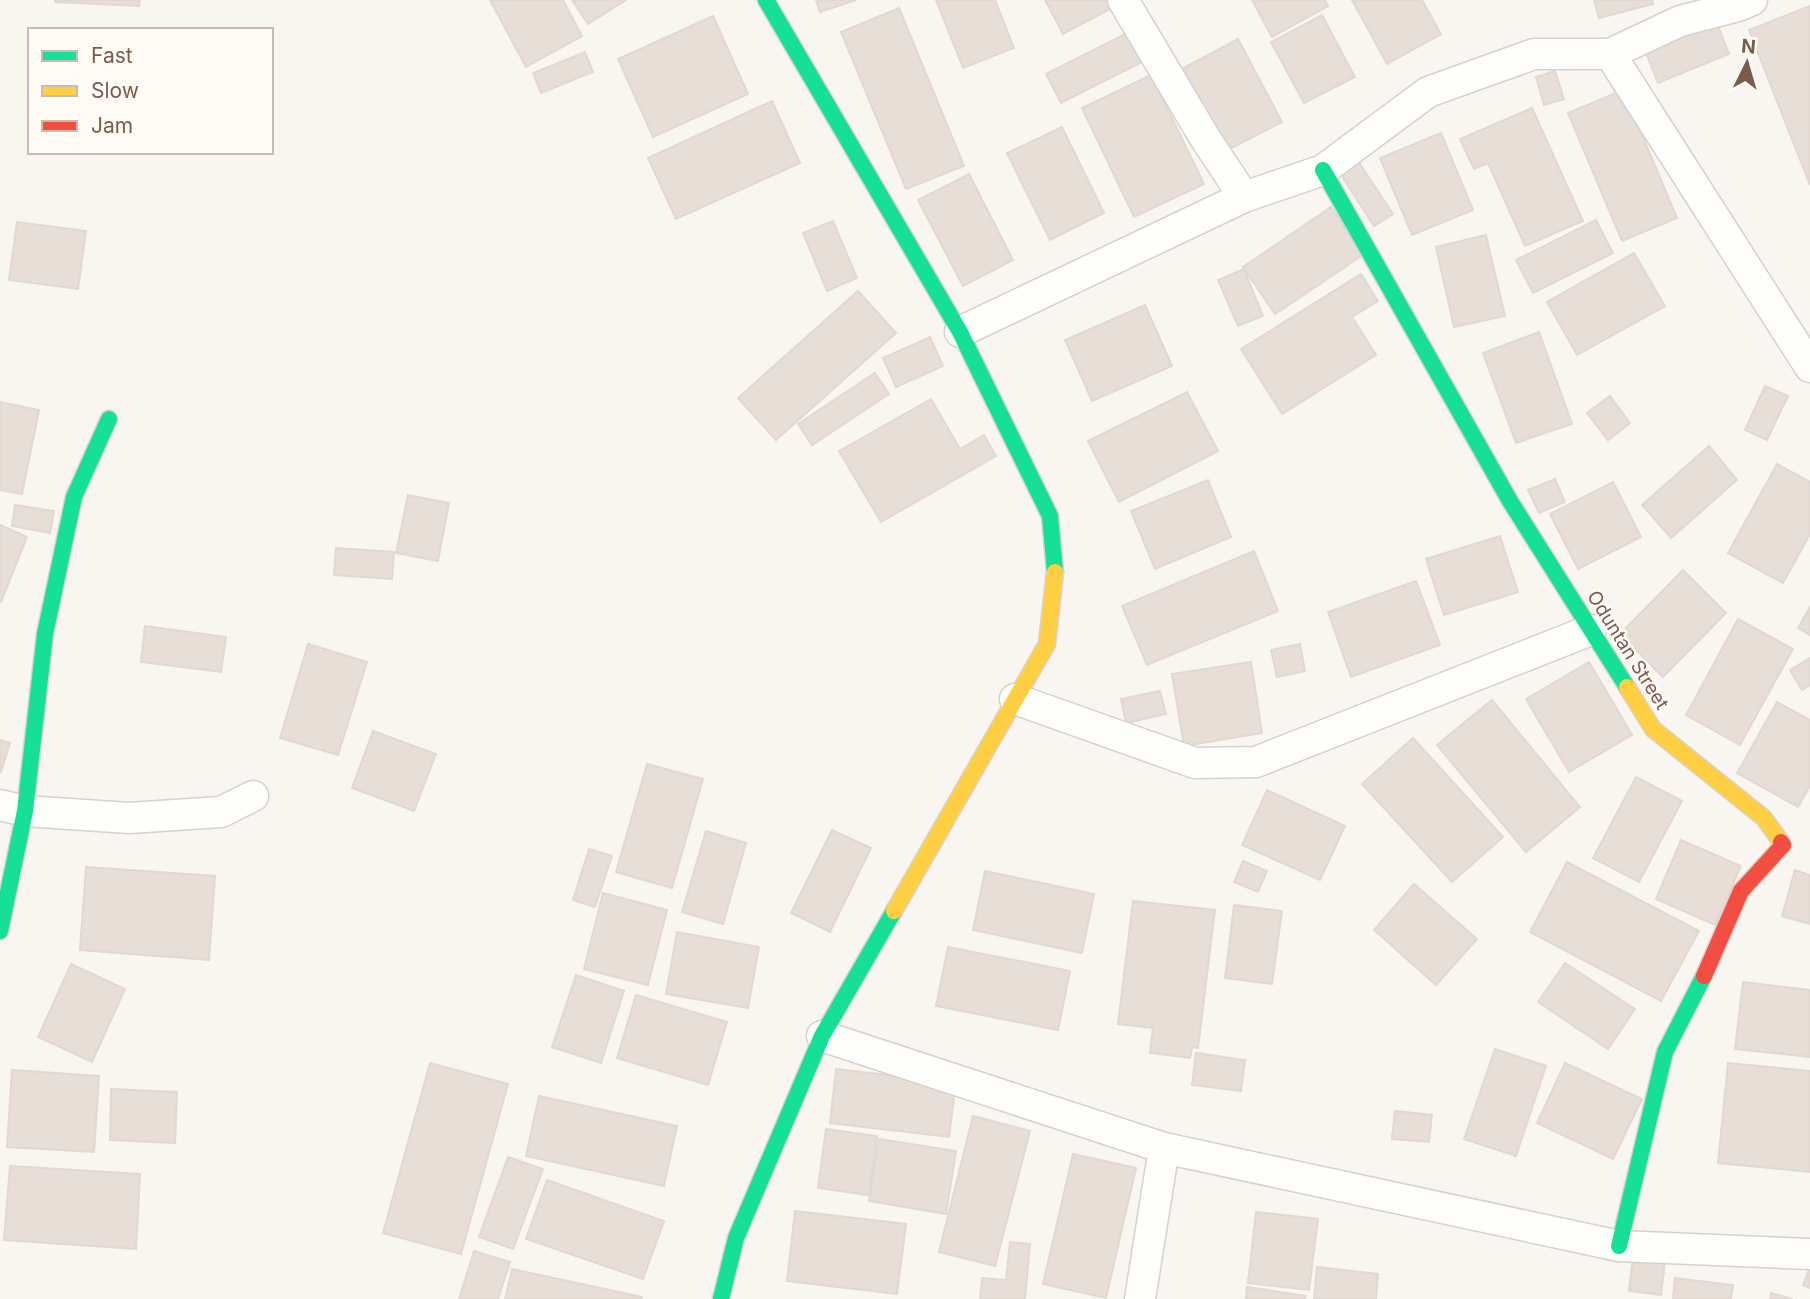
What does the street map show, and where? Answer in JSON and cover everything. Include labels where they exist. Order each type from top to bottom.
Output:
[{"type":"street","points":[[721,1299],[736,1238],[822,1036],[1047,644],[1055,568],[1050,516],[960,332],[766,0]]},
{"type":"street","points":[[1123,0],[1205,138],[1244,197]]},
{"type":"street","points":[[960,332],[1244,197],[1323,170],[1428,92],[1534,54],[1610,54],[1680,21],[1752,0]]},
{"type":"street","points":[[1610,54],[1810,367]]},
{"type":"street","name":"Oduntan Street","points":[[1323,170],[1510,501],[1653,729],[1764,818],[1783,845],[1741,891],[1717,950],[1665,1052],[1619,1246]]},
{"type":"street","points":[[0,931],[13,808],[71,510],[74,497],[109,419]]},
{"type":"street","points":[[1015,699],[1195,763],[1256,762],[1591,630]]},
{"type":"street","points":[[13,808],[129,818],[221,812],[253,796]]},
{"type":"street","points":[[822,1036],[1164,1148],[1619,1246],[1810,1254]]},
{"type":"street","points":[[1140,1299],[1164,1148]]},
{"type":"building","points":[[55,0],[140,0],[139,6]]},
{"type":"building","points":[[490,0],[563,0],[582,36],[526,67]]},
{"type":"building","points":[[572,0],[626,0],[588,24]]},
{"type":"building","points":[[816,0],[856,0],[820,12]]},
{"type":"building","points":[[936,0],[995,0],[1014,48],[963,68]]},
{"type":"building","points":[[1045,0],[1108,0],[1112,8],[1063,34]]},
{"type":"building","points":[[1252,0],[1325,0],[1328,6],[1272,37]]},
{"type":"building","points":[[1352,0],[1422,0],[1441,34],[1387,64]]},
{"type":"building","points":[[1594,0],[1652,0],[1653,4],[1599,18]]},
{"type":"building","points":[[1810,6],[1810,185],[1749,30]]},
{"type":"building","points":[[899,8],[964,166],[906,189],[841,32]]},
{"type":"building","points":[[1322,15],[1355,77],[1304,103],[1271,42]]},
{"type":"building","points":[[713,16],[748,94],[653,137],[618,59]]},
{"type":"building","points":[[1716,21],[1729,54],[1658,83],[1645,50]]},
{"type":"building","points":[[1129,32],[1144,61],[1061,103],[1046,74]]},
{"type":"building","points":[[1238,39],[1282,122],[1222,153],[1178,71]]},
{"type":"building","points":[[585,52],[593,72],[541,93],[533,73]]},
{"type":"building","points":[[1555,71],[1564,99],[1544,105],[1536,77]]},
{"type":"building","points":[[1151,75],[1204,184],[1134,217],[1082,108]]},
{"type":"building","points":[[1623,90],[1677,218],[1622,241],[1568,113]]},
{"type":"building","points":[[772,101],[800,163],[676,219],[648,158]]},
{"type":"building","points":[[1532,108],[1583,221],[1525,246],[1488,163],[1474,169],[1460,139]]},
{"type":"building","points":[[1062,127],[1104,213],[1050,240],[1007,153]]},
{"type":"building","points":[[1441,133],[1473,210],[1412,235],[1380,158]]},
{"type":"building","points":[[1358,161],[1393,214],[1374,226],[1340,173]]},
{"type":"building","points":[[969,174],[1013,260],[963,286],[918,200]]},
{"type":"building","points":[[1331,207],[1363,255],[1275,314],[1243,267]]},
{"type":"building","points":[[1596,220],[1613,253],[1533,293],[1516,260]]},
{"type":"building","points":[[833,221],[857,278],[827,291],[803,233]]},
{"type":"building","points":[[17,222],[86,231],[78,289],[9,280]]},
{"type":"building","points":[[1486,235],[1505,316],[1454,327],[1436,247]]},
{"type":"building","points":[[1634,253],[1665,306],[1577,355],[1547,302]]},
{"type":"building","points":[[1244,269],[1263,316],[1238,326],[1218,280]]},
{"type":"building","points":[[1361,274],[1378,301],[1352,317],[1376,355],[1282,414],[1241,349]]},
{"type":"building","points":[[858,291],[896,333],[776,440],[738,398]]},
{"type":"building","points":[[1145,305],[1172,366],[1092,401],[1065,340]]},
{"type":"building","points":[[1539,332],[1572,424],[1516,443],[1483,353]]},
{"type":"building","points":[[930,337],[943,366],[896,387],[883,358]]},
{"type":"building","points":[[875,373],[889,394],[812,445],[798,424]]},
{"type":"building","points":[[1765,386],[1788,396],[1767,440],[1745,430]]},
{"type":"building","points":[[1187,392],[1218,451],[1119,502],[1088,441]]},
{"type":"building","points":[[1610,396],[1630,423],[1608,440],[1587,413]]},
{"type":"building","points":[[931,399],[960,449],[984,435],[996,456],[881,522],[839,451]]},
{"type":"building","points":[[0,402],[39,410],[22,494],[0,490]]},
{"type":"building","points":[[1709,446],[1737,480],[1671,538],[1642,505]]},
{"type":"building","points":[[1777,464],[1810,482],[1810,534],[1783,583],[1728,553]]},
{"type":"building","points":[[1555,479],[1565,502],[1539,513],[1528,490]]},
{"type":"building","points":[[1208,480],[1231,537],[1155,569],[1131,511]]},
{"type":"building","points":[[1613,482],[1641,537],[1578,569],[1550,514]]},
{"type":"building","points":[[408,495],[449,503],[438,561],[396,553]]},
{"type":"building","points":[[15,505],[54,511],[50,533],[12,526]]},
{"type":"building","points":[[0,525],[27,537],[1,602],[0,601]]},
{"type":"building","points":[[1500,536],[1518,592],[1444,615],[1426,559]]},
{"type":"building","points":[[336,548],[394,552],[392,579],[334,575]]},
{"type":"building","points":[[1254,551],[1278,611],[1147,665],[1122,606]]},
{"type":"building","points":[[1683,570],[1726,613],[1663,677],[1620,634]]},
{"type":"building","points":[[1416,581],[1440,645],[1351,677],[1328,612]]},
{"type":"building","points":[[1810,607],[1810,635],[1798,628]]},
{"type":"building","points":[[1738,619],[1793,649],[1740,745],[1686,715]]},
{"type":"building","points":[[145,626],[226,637],[221,672],[141,662]]},
{"type":"building","points":[[308,644],[367,662],[338,755],[280,738]]},
{"type":"building","points":[[1300,644],[1305,671],[1277,677],[1271,650]]},
{"type":"building","points":[[1810,658],[1810,685],[1802,690],[1790,670]]},
{"type":"building","points":[[1251,662],[1262,733],[1184,746],[1172,674]]},
{"type":"building","points":[[1589,662],[1632,735],[1569,772],[1526,699]]},
{"type":"building","points":[[1160,691],[1166,714],[1126,723],[1121,699]]},
{"type":"building","points":[[1492,700],[1580,807],[1526,852],[1437,745]]},
{"type":"building","points":[[1777,702],[1810,720],[1810,786],[1798,807],[1737,773]]},
{"type":"building","points":[[373,731],[436,754],[414,811],[352,788]]},
{"type":"building","points":[[1413,738],[1503,837],[1452,882],[1362,784]]},
{"type":"building","points":[[0,740],[10,743],[1,772],[0,772]]},
{"type":"building","points":[[647,764],[703,779],[672,888],[616,872]]},
{"type":"building","points":[[1636,777],[1682,801],[1639,882],[1593,858]]},
{"type":"building","points":[[1267,790],[1345,826],[1320,880],[1242,845]]},
{"type":"building","points":[[832,830],[871,848],[830,932],[791,913]]},
{"type":"building","points":[[706,831],[746,843],[723,924],[682,912]]},
{"type":"building","points":[[1681,840],[1741,866],[1715,925],[1656,899]]},
{"type":"building","points":[[589,849],[612,856],[595,907],[573,900]]},
{"type":"building","points":[[1243,861],[1267,871],[1258,892],[1234,882]]},
{"type":"building","points":[[1567,862],[1699,931],[1661,1001],[1530,932]]},
{"type":"building","points":[[86,867],[215,876],[209,960],[80,950]]},
{"type":"building","points":[[1795,870],[1810,875],[1810,924],[1782,916]]},
{"type":"building","points":[[985,871],[1094,894],[1082,953],[973,930]]},
{"type":"building","points":[[1414,884],[1477,939],[1436,985],[1374,930]]},
{"type":"building","points":[[603,893],[667,910],[648,985],[584,969]]},
{"type":"building","points":[[1133,901],[1215,910],[1198,1048],[1192,1047],[1190,1058],[1150,1053],[1153,1028],[1118,1024]]},
{"type":"building","points":[[1234,905],[1282,911],[1272,984],[1225,978]]},
{"type":"building","points":[[677,932],[759,947],[748,1008],[666,994]]},
{"type":"building","points":[[948,947],[1070,971],[1058,1030],[936,1006]]},
{"type":"building","points":[[1565,963],[1635,1009],[1608,1049],[1538,1002]]},
{"type":"building","points":[[71,964],[125,989],[92,1062],[38,1037]]},
{"type":"building","points":[[576,975],[624,991],[601,1063],[552,1047]]},
{"type":"building","points":[[1743,982],[1810,990],[1810,1057],[1735,1049]]},
{"type":"building","points":[[636,995],[727,1022],[708,1085],[617,1058]]},
{"type":"building","points":[[1495,1049],[1546,1066],[1516,1156],[1464,1139]]},
{"type":"building","points":[[1196,1053],[1245,1060],[1241,1091],[1192,1085]]},
{"type":"building","points":[[430,1063],[508,1084],[461,1254],[383,1233]]},
{"type":"building","points":[[1565,1063],[1642,1099],[1613,1159],[1537,1123]]},
{"type":"building","points":[[1728,1063],[1810,1071],[1810,1172],[1718,1163]]},
{"type":"building","points":[[836,1069],[956,1083],[949,1137],[830,1123]]},
{"type":"building","points":[[12,1070],[99,1076],[94,1152],[7,1147]]},
{"type":"building","points":[[111,1089],[177,1092],[175,1143],[110,1140]]},
{"type":"building","points":[[539,1096],[677,1126],[664,1186],[526,1156]]},
{"type":"building","points":[[1395,1111],[1432,1115],[1429,1142],[1392,1139]]},
{"type":"building","points":[[973,1116],[1030,1131],[995,1266],[939,1252]]},
{"type":"building","points":[[826,1129],[877,1136],[869,1195],[818,1188]]},
{"type":"building","points":[[879,1139],[956,1151],[946,1214],[869,1201]]},
{"type":"building","points":[[1073,1154],[1136,1168],[1106,1298],[1043,1284]]},
{"type":"building","points":[[508,1157],[543,1169],[513,1249],[479,1237]]},
{"type":"building","points":[[10,1166],[140,1174],[136,1249],[4,1240]]},
{"type":"building","points":[[547,1180],[664,1221],[643,1279],[526,1239]]},
{"type":"building","points":[[795,1211],[906,1224],[897,1294],[787,1281]]},
{"type":"building","points":[[1256,1212],[1318,1219],[1309,1290],[1248,1283]]},
{"type":"building","points":[[1010,1242],[1030,1244],[1025,1299],[980,1299],[982,1278],[1006,1280]]},
{"type":"building","points":[[1634,1248],[1666,1252],[1661,1295],[1629,1291]]},
{"type":"building","points":[[474,1251],[510,1262],[498,1299],[459,1299]]},
{"type":"building","points":[[1317,1267],[1378,1274],[1376,1299],[1314,1299]]},
{"type":"building","points":[[1810,1267],[1810,1288],[1803,1285]]},
{"type":"building","points":[[512,1269],[642,1297],[505,1299]]},
{"type":"building","points":[[1675,1278],[1733,1285],[1731,1299],[1673,1299]]},
{"type":"building","points":[[1247,1287],[1306,1296],[1305,1299],[1246,1299]]},
{"type":"building","points":[[1771,1293],[1793,1299],[1770,1299]]},
{"type":"traffic: fast","points":[[766,0],[960,332],[1050,516],[1055,572]]},
{"type":"traffic: fast","points":[[1323,170],[1510,501],[1627,687]]},
{"type":"traffic: fast","points":[[0,931],[25,811],[45,634],[74,497],[109,419]]},
{"type":"traffic: fast","points":[[721,1299],[736,1238],[822,1036],[894,911]]},
{"type":"traffic: fast","points":[[1619,1246],[1665,1052],[1704,976]]},
{"type":"traffic: slow","points":[[894,911],[1047,644],[1055,572]]},
{"type":"traffic: slow","points":[[1627,687],[1653,729],[1764,818],[1781,842]]},
{"type":"traffic: jam","points":[[1704,976],[1741,891],[1783,845],[1781,842]]}]
